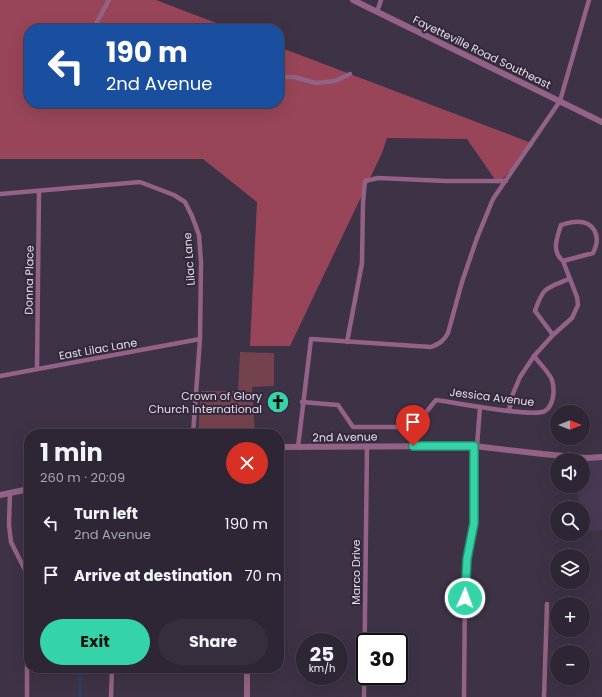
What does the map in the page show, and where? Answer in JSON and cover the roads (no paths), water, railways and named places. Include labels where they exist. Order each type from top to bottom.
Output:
[{"type":"street","points":[[97,24],[109,0]]},
{"type":"street","name":"Fayetteville Road Southeast","points":[[353,0],[602,122]]},
{"type":"street","points":[[377,12],[381,0]]},
{"type":"street","points":[[298,447],[302,402],[311,339],[431,348],[438,345],[444,339],[450,326],[462,282],[477,238],[494,199],[560,101],[589,0]]},
{"type":"street","points":[[284,77],[294,77],[316,83],[336,81],[350,74]]},
{"type":"street","points":[[347,342],[362,263],[363,202],[365,181],[378,178],[446,181],[506,181]]},
{"type":"street","name":"Lilac Lane","points":[[0,194],[140,182],[174,195],[185,202],[192,216],[198,235],[200,263],[200,339],[192,429]]},
{"type":"street","name":"Donna Place","points":[[37,369],[39,191]]},
{"type":"street","points":[[509,411],[512,396],[520,378],[534,356],[553,335],[572,318],[578,305],[577,297],[563,261],[559,257],[555,246],[561,225],[573,222],[583,222],[594,228],[599,236],[593,253],[563,261]]},
{"type":"street","points":[[553,335],[535,312],[539,298],[544,291],[569,279]]},
{"type":"street","name":"East Lilac Lane","points":[[0,376],[200,339]]},
{"type":"street","name":"Jessica Avenue","points":[[302,402],[338,405],[353,427],[414,427],[436,400],[509,411],[544,411],[551,405],[554,393],[552,379],[534,356]]},
{"type":"street","points":[[464,697],[465,583],[467,559],[474,523],[476,446],[480,406]]},
{"type":"street","name":"Marco Drive","points":[[364,697],[367,446]]},
{"type":"street","name":"2nd Avenue","points":[[284,448],[476,446],[587,458],[602,457]]},
{"type":"street","points":[[0,495],[24,490]]},
{"type":"street","points":[[10,493],[9,525],[11,542],[24,568]]},
{"type":"street","points":[[544,697],[547,604]]},
{"type":"street","points":[[27,673],[27,697]]},
{"type":"street","points":[[111,697],[112,673]]},
{"type":"street","points":[[247,673],[247,697]]},
{"type":"waterway","points":[[80,673],[80,697]]},
{"type":"place","name":"Crown of Glory Church International","points":[[278,402]]}]
